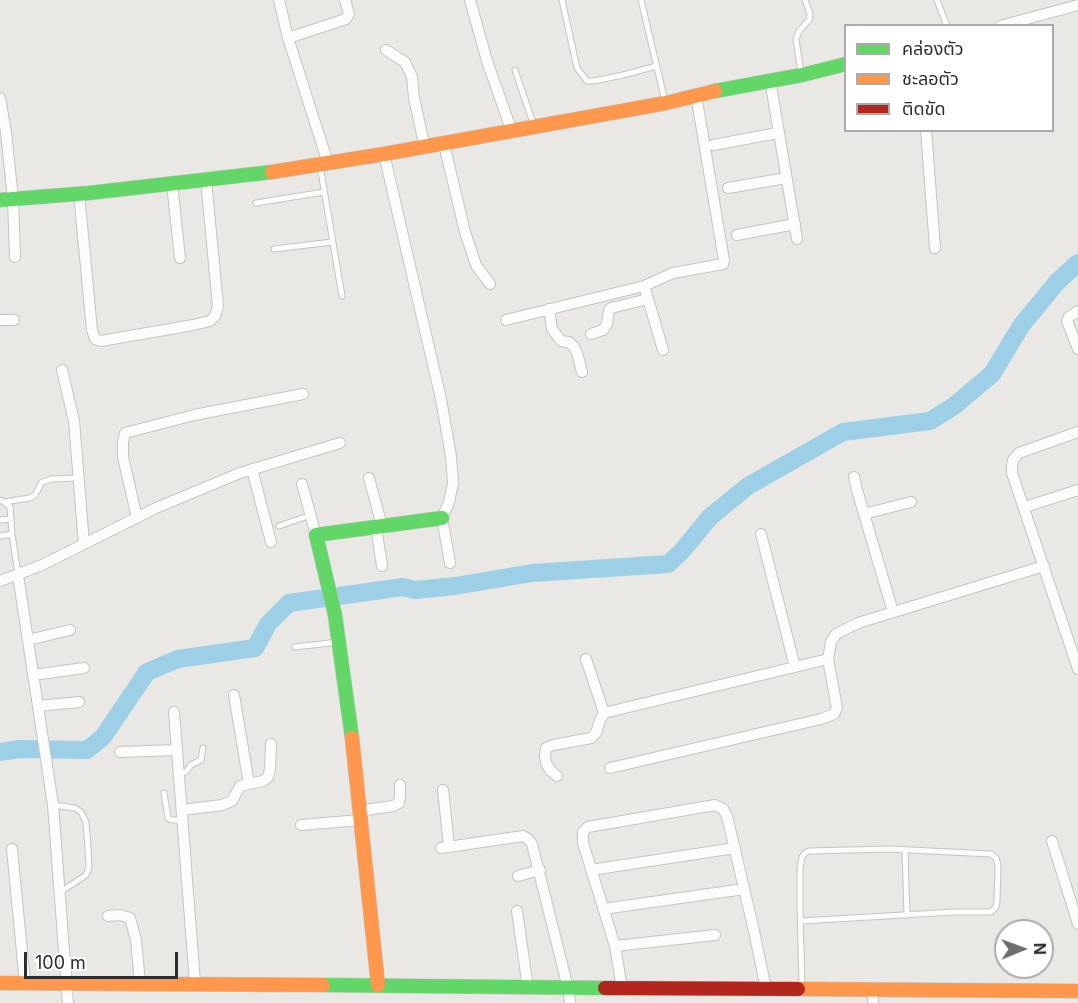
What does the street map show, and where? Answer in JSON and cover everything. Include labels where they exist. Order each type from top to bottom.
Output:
[{"type":"street","points":[[279,0],[323,164]]},
{"type":"street","points":[[288,38],[346,19],[349,14],[345,0]]},
{"type":"street","points":[[470,0],[487,61],[512,132]]},
{"type":"street","points":[[1007,24],[1078,5]]},
{"type":"street","points":[[386,50],[405,62],[412,77],[414,98],[425,148]]},
{"type":"street","points":[[6,200],[269,173],[425,148],[666,103],[844,64]]},
{"type":"street","points":[[770,80],[798,239]]},
{"type":"street","points":[[506,320],[644,286],[673,273],[724,263],[696,95]]},
{"type":"street","points":[[0,98],[6,200],[15,258]]},
{"type":"street","points":[[926,132],[935,248]]},
{"type":"street","points":[[713,145],[778,133]]},
{"type":"street","points":[[444,144],[465,232],[476,265],[489,285]]},
{"type":"street","points":[[384,154],[441,399],[451,456],[453,483],[449,502],[442,518],[450,563]]},
{"type":"street","points":[[728,188],[786,178]]},
{"type":"street","points":[[79,194],[92,330],[95,339],[101,341],[193,325],[210,321],[216,316],[218,306],[206,180]]},
{"type":"street","points":[[172,184],[180,258]]},
{"type":"street","points":[[737,235],[795,224]]},
{"type":"street","points":[[644,286],[663,350]]},
{"type":"street","points":[[591,334],[603,330],[611,308],[648,299]]},
{"type":"street","points":[[549,309],[552,328],[561,341],[569,342],[574,347],[582,372]]},
{"type":"street","points":[[1078,311],[1067,319],[1078,349]]},
{"type":"street","points":[[0,320],[14,320]]},
{"type":"street","points":[[62,370],[74,421],[84,544]]},
{"type":"street","points":[[137,518],[123,457],[125,433],[194,415],[303,394]]},
{"type":"street","points":[[1078,432],[1027,449],[1016,455],[1012,465],[1012,473],[1078,669]]},
{"type":"street","points":[[0,581],[42,565],[156,508],[240,472],[340,443]]},
{"type":"street","points":[[252,469],[271,542]]},
{"type":"street","points":[[854,477],[893,612]]},
{"type":"street","points":[[369,478],[379,526],[382,566]]},
{"type":"street","points":[[302,484],[335,615],[349,714],[378,985]]},
{"type":"street","points":[[1025,507],[1078,490]]},
{"type":"street","points":[[864,514],[911,502]]},
{"type":"street","points":[[316,535],[442,518]]},
{"type":"street","points":[[761,534],[795,667]]},
{"type":"street","points":[[610,768],[834,714],[837,708],[828,659],[831,642],[836,634],[858,623],[1044,566]]},
{"type":"street","points":[[18,575],[53,805],[68,1003]]},
{"type":"street","points":[[28,640],[70,630]]},
{"type":"street","points":[[556,776],[546,763],[546,748],[591,738],[596,733],[604,712],[586,659]]},
{"type":"street","points":[[604,712],[828,659]]},
{"type":"street","points":[[33,675],[84,668]]},
{"type":"street","points":[[234,695],[249,784]]},
{"type":"street","points":[[38,706],[79,702]]},
{"type":"street","points":[[174,712],[195,983]]},
{"type":"street","points":[[182,815],[232,801],[240,786],[263,781],[268,777],[270,768],[271,744]]},
{"type":"street","points":[[120,753],[177,750]]},
{"type":"street","points":[[301,825],[360,815],[393,806],[399,802],[400,785]]},
{"type":"street","points":[[443,790],[445,847],[523,836],[532,844],[570,1003]]},
{"type":"street","points":[[622,988],[615,946],[583,843],[583,832],[588,827],[715,805],[725,811],[766,989]]},
{"type":"street","points":[[1052,842],[1078,924]]},
{"type":"street","points":[[591,870],[735,848]]},
{"type":"street","points":[[12,849],[25,983]]},
{"type":"street","points":[[518,876],[540,870]]},
{"type":"street","points":[[603,909],[744,889]]},
{"type":"street","points":[[517,911],[528,988]]},
{"type":"street","points":[[108,916],[120,915],[130,918],[136,940],[140,983]]},
{"type":"street","points":[[615,946],[715,935]]},
{"type":"street","points":[[0,983],[803,989],[873,996],[1078,991]]},
{"type":"lane","points":[[562,0],[577,68],[587,81],[657,66]]},
{"type":"lane","points":[[641,0],[666,103]]},
{"type":"lane","points":[[802,75],[796,39],[799,31],[809,20],[810,14],[806,0]]},
{"type":"lane","points":[[937,0],[946,24]]},
{"type":"lane","points":[[515,70],[535,128]]},
{"type":"lane","points":[[323,164],[324,192],[342,296]]},
{"type":"lane","points":[[256,203],[324,192]]},
{"type":"lane","points":[[274,249],[332,242]]},
{"type":"lane","points":[[2,501],[30,498],[35,495],[42,482],[52,479],[79,478]]},
{"type":"lane","points":[[2,501],[10,507],[18,575]]},
{"type":"lane","points":[[279,526],[311,515]]},
{"type":"lane","points":[[0,520],[10,519]]},
{"type":"lane","points":[[0,536],[12,534]]},
{"type":"lane","points":[[295,647],[338,642]]},
{"type":"lane","points":[[179,773],[186,772],[191,765],[201,760],[203,748]]},
{"type":"lane","points":[[164,792],[168,818],[171,820],[182,815]]},
{"type":"lane","points":[[53,805],[75,808],[81,812],[86,822],[89,868],[86,875],[60,890]]},
{"type":"lane","points":[[801,921],[991,912],[996,907],[997,900],[998,865],[996,858],[991,854],[890,849],[806,852],[802,857],[800,869],[801,921],[803,989]]},
{"type":"lane","points":[[905,851],[907,915]]},
{"type":"waterway","points":[[0,752],[20,749],[87,750],[103,737],[147,672],[178,659],[255,648],[268,624],[289,603],[403,587],[415,590],[455,586],[532,573],[668,564],[710,517],[748,486],[843,432],[930,421],[954,406],[992,374],[1021,326],[1057,282],[1078,263]]},
{"type":"traffic: fast","points":[[715,91],[802,75],[844,64]]},
{"type":"traffic: fast","points":[[0,200],[89,193],[272,172]]},
{"type":"traffic: fast","points":[[352,738],[335,615],[316,535],[442,518]]},
{"type":"traffic: fast","points":[[323,985],[605,988]]},
{"type":"traffic: slow","points":[[272,172],[666,103],[715,91]]},
{"type":"traffic: slow","points":[[352,738],[378,985]]},
{"type":"traffic: slow","points":[[0,983],[323,985]]},
{"type":"traffic: slow","points":[[798,989],[1078,991]]},
{"type":"traffic: jam","points":[[605,988],[798,989]]}]
